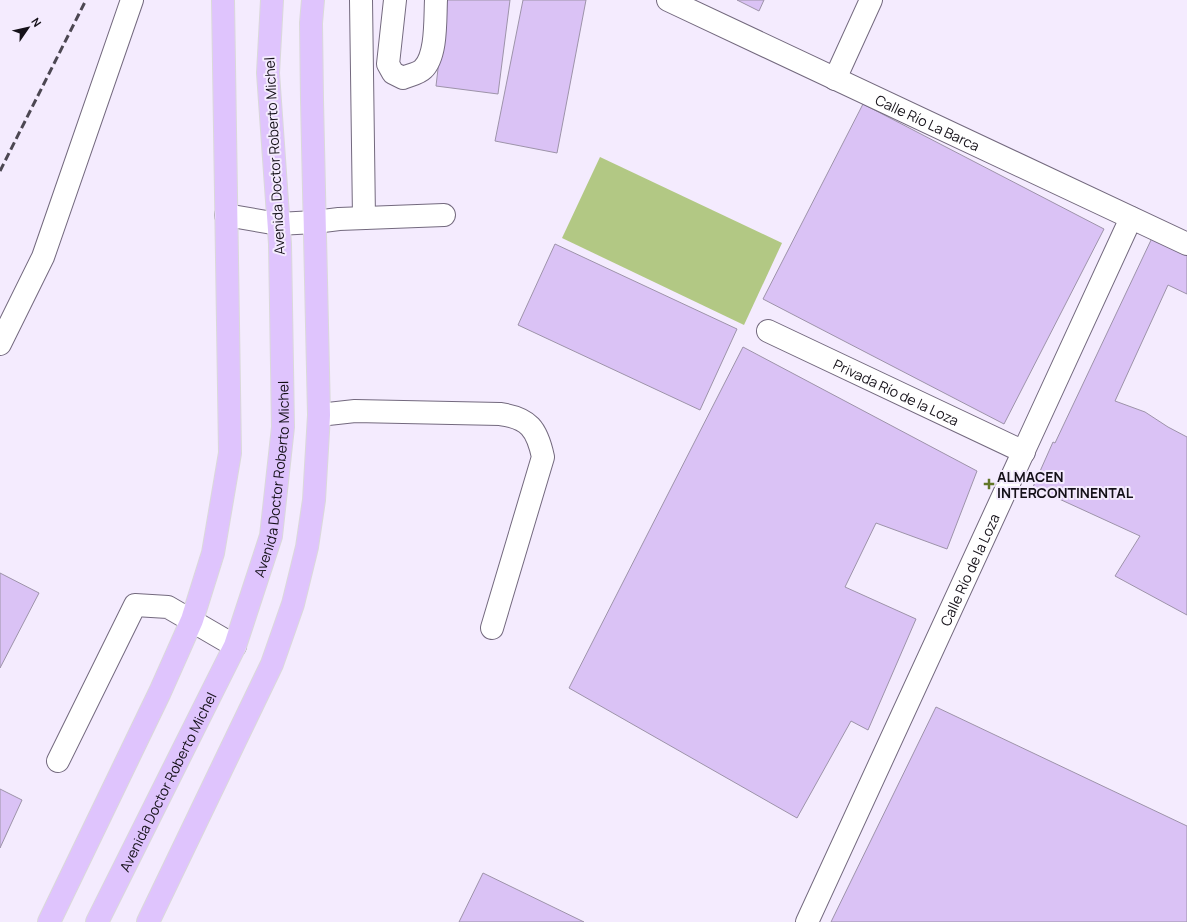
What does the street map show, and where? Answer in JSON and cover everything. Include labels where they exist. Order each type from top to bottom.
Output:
[{"type":"main road","points":[[49,922],[160,692],[192,620],[213,553],[230,453],[223,0]]},
{"type":"main road","name":"Avenida Doctor Roberto Michel","points":[[97,922],[235,646],[271,536],[284,427],[280,244],[268,72],[272,0]]},
{"type":"main road","points":[[152,921],[272,664],[293,604],[307,547],[314,500],[319,416],[312,93],[311,23],[313,0]]},
{"type":"street","points":[[0,344],[42,257],[132,0]]},
{"type":"street","points":[[361,0],[364,218]]},
{"type":"street","points":[[395,0],[388,64],[393,72],[403,78],[422,70],[429,63],[433,51],[436,0]]},
{"type":"street","name":"Calle Río La Barca","points":[[668,0],[1187,244]]},
{"type":"street","points":[[835,79],[871,0]]},
{"type":"street","points":[[226,215],[278,224],[340,219],[444,215]]},
{"type":"street","name":"Calle Río de la Loza","points":[[807,922],[1131,218]]},
{"type":"street","name":"Privada Río de la Loza","points":[[768,331],[1024,452]]},
{"type":"street","points":[[319,416],[355,411],[500,414],[514,416],[529,424],[540,442],[543,457],[492,628]]},
{"type":"street","points":[[58,761],[135,605],[168,606],[235,646]]},
{"type":"green space","points":[[600,157],[782,243],[744,325],[562,238]]},
{"type":"building","points":[[446,0],[510,0],[498,94],[436,86]]},
{"type":"building","points":[[523,0],[586,0],[557,153],[495,141]]},
{"type":"building","points":[[737,0],[764,0],[759,11]]},
{"type":"building","points":[[863,104],[1104,229],[1004,424],[763,299]]},
{"type":"building","points":[[1152,238],[1187,254],[1187,294],[1168,285],[1115,401],[1145,412],[1187,437],[1187,615],[1115,576],[1140,536],[1033,487],[1053,442],[1055,443]]},
{"type":"building","points":[[555,244],[737,329],[700,410],[518,325]]},
{"type":"building","points":[[743,347],[977,471],[947,549],[876,523],[845,587],[916,619],[868,730],[851,721],[797,818],[569,688]]},
{"type":"building","points":[[0,573],[39,593],[0,668]]},
{"type":"building","points":[[936,707],[1187,826],[1187,922],[831,922]]},
{"type":"building","points":[[0,789],[22,800],[0,848]]},
{"type":"building","points":[[483,873],[584,922],[459,922]]},
{"type":"railway","points":[[0,171],[86,0]]},
{"type":"place","name":"ALMACEN INTERCONTINENTAL","points":[[989,484]]}]
